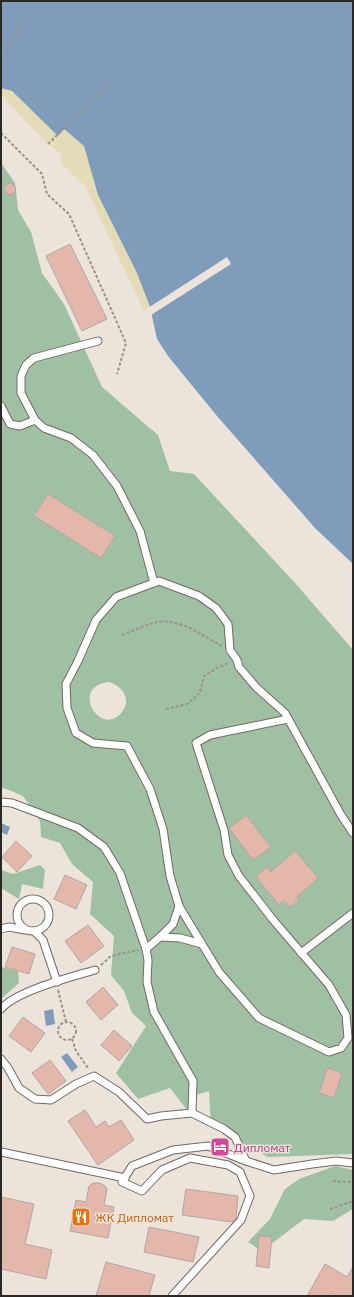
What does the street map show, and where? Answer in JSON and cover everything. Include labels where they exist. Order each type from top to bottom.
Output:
[{"type":"lane","points":[[98,341],[34,358],[26,365],[21,376],[21,393],[35,420],[44,428],[71,438],[94,455],[117,486],[140,531],[154,583]]},
{"type":"lane","points":[[1,406],[10,424],[20,426],[35,420]]},
{"type":"lane","points":[[288,719],[210,735],[196,743],[224,830],[228,855],[239,876],[274,921],[330,985],[346,1015],[348,1038],[341,1048],[329,1052],[259,1018],[219,972],[179,906],[170,876],[163,829],[150,789],[127,746],[93,743],[76,733],[67,708],[66,684],[96,620],[116,597],[159,581],[199,596],[216,608],[228,624],[230,650],[237,660],[239,667],[256,687],[285,713],[341,815],[353,833]]},
{"type":"lane","points":[[1,802],[12,803],[78,828],[104,847],[120,872],[146,949],[148,960],[147,982],[154,1012],[193,1081],[192,1113]]},
{"type":"lane","points":[[1,929],[9,927],[25,930],[34,931],[42,929],[47,922],[49,914],[46,906],[40,900],[31,898],[23,901],[18,908],[16,916],[19,924],[25,930]]},
{"type":"lane","points":[[146,949],[173,924],[179,906]]},
{"type":"lane","points":[[301,953],[353,913]]},
{"type":"lane","points":[[34,931],[43,940],[57,982]]},
{"type":"lane","points":[[160,937],[180,938],[202,944]]},
{"type":"lane","points":[[1,1009],[6,1003],[22,995],[95,970]]},
{"type":"lane","points":[[1,1058],[19,1088],[35,1099],[51,1100],[76,1084],[94,1076],[118,1092],[147,1119],[192,1113],[224,1129],[235,1137],[246,1161]]},
{"type":"lane","points":[[172,1296],[241,1220],[250,1196],[240,1172],[228,1165],[190,1158],[162,1170],[142,1191],[122,1182],[132,1166],[173,1150],[208,1146],[274,1170],[330,1162],[353,1163]]},
{"type":"lane","points":[[1,1152],[125,1178]]},
{"type":"path","points":[[1,58],[28,17]]},
{"type":"path","points":[[48,144],[112,82]]},
{"type":"path","points":[[1,133],[42,174],[47,194],[69,214],[126,343],[116,374]]},
{"type":"path","points":[[122,635],[154,622],[173,621],[188,627],[230,650]]},
{"type":"path","points":[[166,709],[187,704],[200,693],[204,676],[217,668],[237,660]]},
{"type":"path","points":[[95,970],[111,956],[146,949]]},
{"type":"path","points":[[57,982],[66,1022]]},
{"type":"path","points":[[66,1022],[71,1023],[76,1031],[75,1036],[67,1041],[62,1040],[57,1032],[61,1023],[66,1022]]},
{"type":"path","points":[[72,1039],[76,1051],[94,1076]]},
{"type":"path","points":[[333,1181],[353,1182]]},
{"type":"path","points":[[330,1209],[353,1201]]},
{"type":"green space","points":[[1,163],[15,183],[18,210],[31,232],[42,273],[64,304],[102,387],[158,435],[170,471],[194,474],[296,584],[353,650],[353,1154],[268,1157],[211,1126],[209,1091],[193,1096],[187,1110],[170,1088],[138,1099],[116,1073],[146,1026],[132,1013],[124,991],[111,975],[114,936],[90,914],[93,882],[72,864],[60,843],[41,837],[40,821],[23,796],[1,788]],"holes":[[[48,494],[115,536],[34,515]],[[108,682],[118,686],[124,693],[126,698],[125,707],[114,719],[105,719],[98,716],[92,709],[90,701],[91,693],[97,686]],[[295,851],[318,878],[297,897],[299,900],[290,907],[284,901],[279,904],[256,877],[267,867],[271,872]]]},
{"type":"green space","points":[[40,865],[45,870],[43,889],[22,884],[19,899],[1,888],[1,870],[13,874]]},
{"type":"green space","points":[[1,967],[18,971],[19,983],[1,999]]},
{"type":"green space","points":[[335,1166],[353,1170],[353,1208],[351,1210],[333,1221],[304,1219],[270,1245],[257,1248],[248,1242],[270,1219],[285,1189],[299,1179]]},
{"type":"sand","points":[[1,88],[12,91],[57,135],[64,129],[84,146],[98,195],[137,273],[150,307],[144,311],[85,186],[62,164],[61,154],[48,144],[1,95]]},
{"type":"water","points":[[1,1],[353,1],[353,564],[315,528],[217,416],[168,356],[157,339],[150,307],[137,273],[98,195],[84,146],[64,129],[58,136],[12,91],[1,88]]},
{"type":"water","points":[[1,823],[10,827],[7,835],[1,832]]},
{"type":"water","points":[[53,1009],[55,1024],[46,1026],[44,1011]]},
{"type":"water","points":[[67,1053],[78,1067],[72,1072],[61,1057]]},
{"type":"pier","points":[[227,257],[231,264],[151,315],[148,308]]},
{"type":"building","points":[[8,184],[12,184],[14,185],[14,193],[8,194],[5,191],[5,187]]},
{"type":"building","points":[[70,244],[107,319],[82,331],[46,256]]},
{"type":"building","points":[[48,494],[115,536],[101,558],[34,516]]},
{"type":"building","points":[[246,815],[271,847],[253,860],[229,828]]},
{"type":"building","points":[[16,841],[32,856],[17,872],[2,857]]},
{"type":"building","points":[[295,851],[318,878],[297,897],[299,899],[290,907],[284,900],[279,905],[256,877],[267,867],[271,872]]},
{"type":"building","points":[[65,875],[87,885],[76,909],[54,899]]},
{"type":"building","points":[[88,925],[104,946],[81,963],[65,941]]},
{"type":"building","points":[[12,947],[35,954],[29,974],[5,967]]},
{"type":"building","points":[[103,987],[118,1005],[101,1020],[86,1002]]},
{"type":"building","points":[[23,1017],[45,1033],[31,1052],[9,1036]]},
{"type":"building","points":[[114,1030],[132,1046],[119,1061],[101,1045]]},
{"type":"building","points":[[50,1060],[66,1081],[48,1094],[32,1073]]},
{"type":"building","points":[[327,1068],[342,1073],[334,1098],[319,1093]]},
{"type":"building","points":[[85,1110],[96,1127],[105,1121],[109,1127],[121,1120],[134,1140],[98,1165],[68,1121]]},
{"type":"building","points":[[93,1183],[104,1185],[107,1189],[104,1205],[114,1207],[108,1238],[70,1231],[76,1200],[86,1202],[89,1186]]},
{"type":"building","points":[[186,1189],[238,1196],[236,1219],[232,1222],[182,1215]]},
{"type":"building","points":[[1,1197],[34,1204],[25,1244],[52,1250],[46,1279],[1,1269]]},
{"type":"building","points":[[149,1227],[199,1237],[193,1262],[144,1252]]},
{"type":"building","points":[[259,1236],[272,1237],[269,1268],[256,1266]]},
{"type":"building","points":[[106,1262],[155,1275],[149,1296],[96,1296]]},
{"type":"building","points":[[325,1264],[347,1277],[353,1267],[353,1296],[337,1296],[331,1293],[329,1296],[307,1296]]},
{"type":"place","name":"Дипломат","points":[[220,1147]]},
{"type":"place","name":"ЖК Дипломат","points":[[81,1217]]}]
